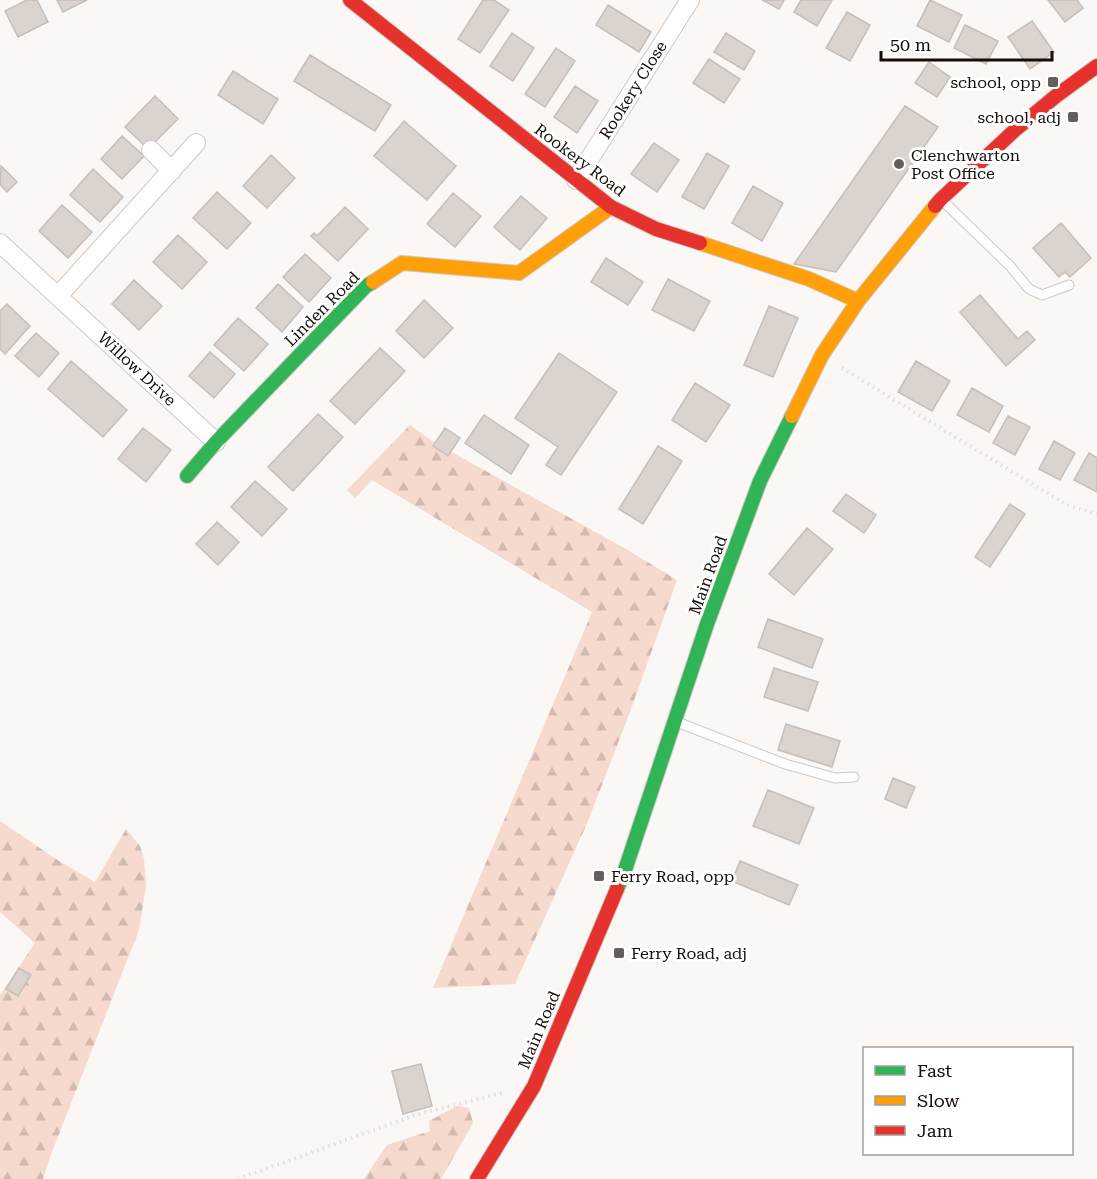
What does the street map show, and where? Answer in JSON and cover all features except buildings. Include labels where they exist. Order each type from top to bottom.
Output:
[{"type":"street","name":"Rookery Road","points":[[350,0],[611,207],[656,229],[809,279],[858,301]]},
{"type":"street","name":"Rookery Close","points":[[576,180],[690,0]]},
{"type":"street","name":"Main Road","points":[[477,1179],[534,1086],[624,873],[707,624],[760,481],[822,355],[858,301],[941,199],[1016,129],[1097,66]]},
{"type":"street","points":[[58,296],[196,143]]},
{"type":"street","points":[[151,150],[172,171]]},
{"type":"street","name":"Linden Road","points":[[187,476],[216,442],[366,286],[402,262],[519,273],[611,207]]},
{"type":"street","name":"Willow Drive","points":[[0,243],[216,442]]},
{"type":"lane","points":[[941,199],[1011,267],[1029,289],[1042,295],[1069,285]]},
{"type":"lane","points":[[675,721],[784,764],[836,778],[854,777]]},
{"type":"path","points":[[822,355],[1067,505],[1097,514]]},
{"type":"path","points":[[238,1179],[415,1115],[534,1086]]},
{"type":"green space","points":[[410,425],[435,443],[626,549],[677,580],[588,821],[515,984],[433,988],[592,612],[372,480],[355,498],[347,490]]},
{"type":"green space","points":[[0,821],[95,882],[126,829],[140,846],[144,859],[146,885],[139,930],[43,1179],[0,1179],[0,995],[35,943],[0,912]]},
{"type":"green space","points":[[457,1106],[469,1108],[473,1123],[441,1179],[364,1179],[387,1145],[430,1131],[429,1121]]},
{"type":"traffic: fast","points":[[187,476],[216,442],[366,286],[373,282]]},
{"type":"traffic: fast","points":[[617,889],[707,624],[760,481],[792,416]]},
{"type":"traffic: slow","points":[[792,416],[822,355],[858,301],[935,206]]},
{"type":"traffic: slow","points":[[373,282],[402,263],[519,273],[611,207]]},
{"type":"traffic: slow","points":[[700,243],[809,279],[858,301]]},
{"type":"traffic: jam","points":[[350,0],[611,207],[656,229],[700,243]]},
{"type":"traffic: jam","points":[[935,206],[1016,129],[1097,66]]},
{"type":"traffic: jam","points":[[477,1179],[534,1086],[617,889]]},
{"type":"place","name":"school, opp","points":[[1053,82]]},
{"type":"place","name":"school, adj","points":[[1073,117]]},
{"type":"place","name":"Clenchwarton Post Office","points":[[899,164]]},
{"type":"place","name":"Ferry Road, opp","points":[[599,876]]},
{"type":"place","name":"Ferry Road, adj","points":[[619,953]]}]
